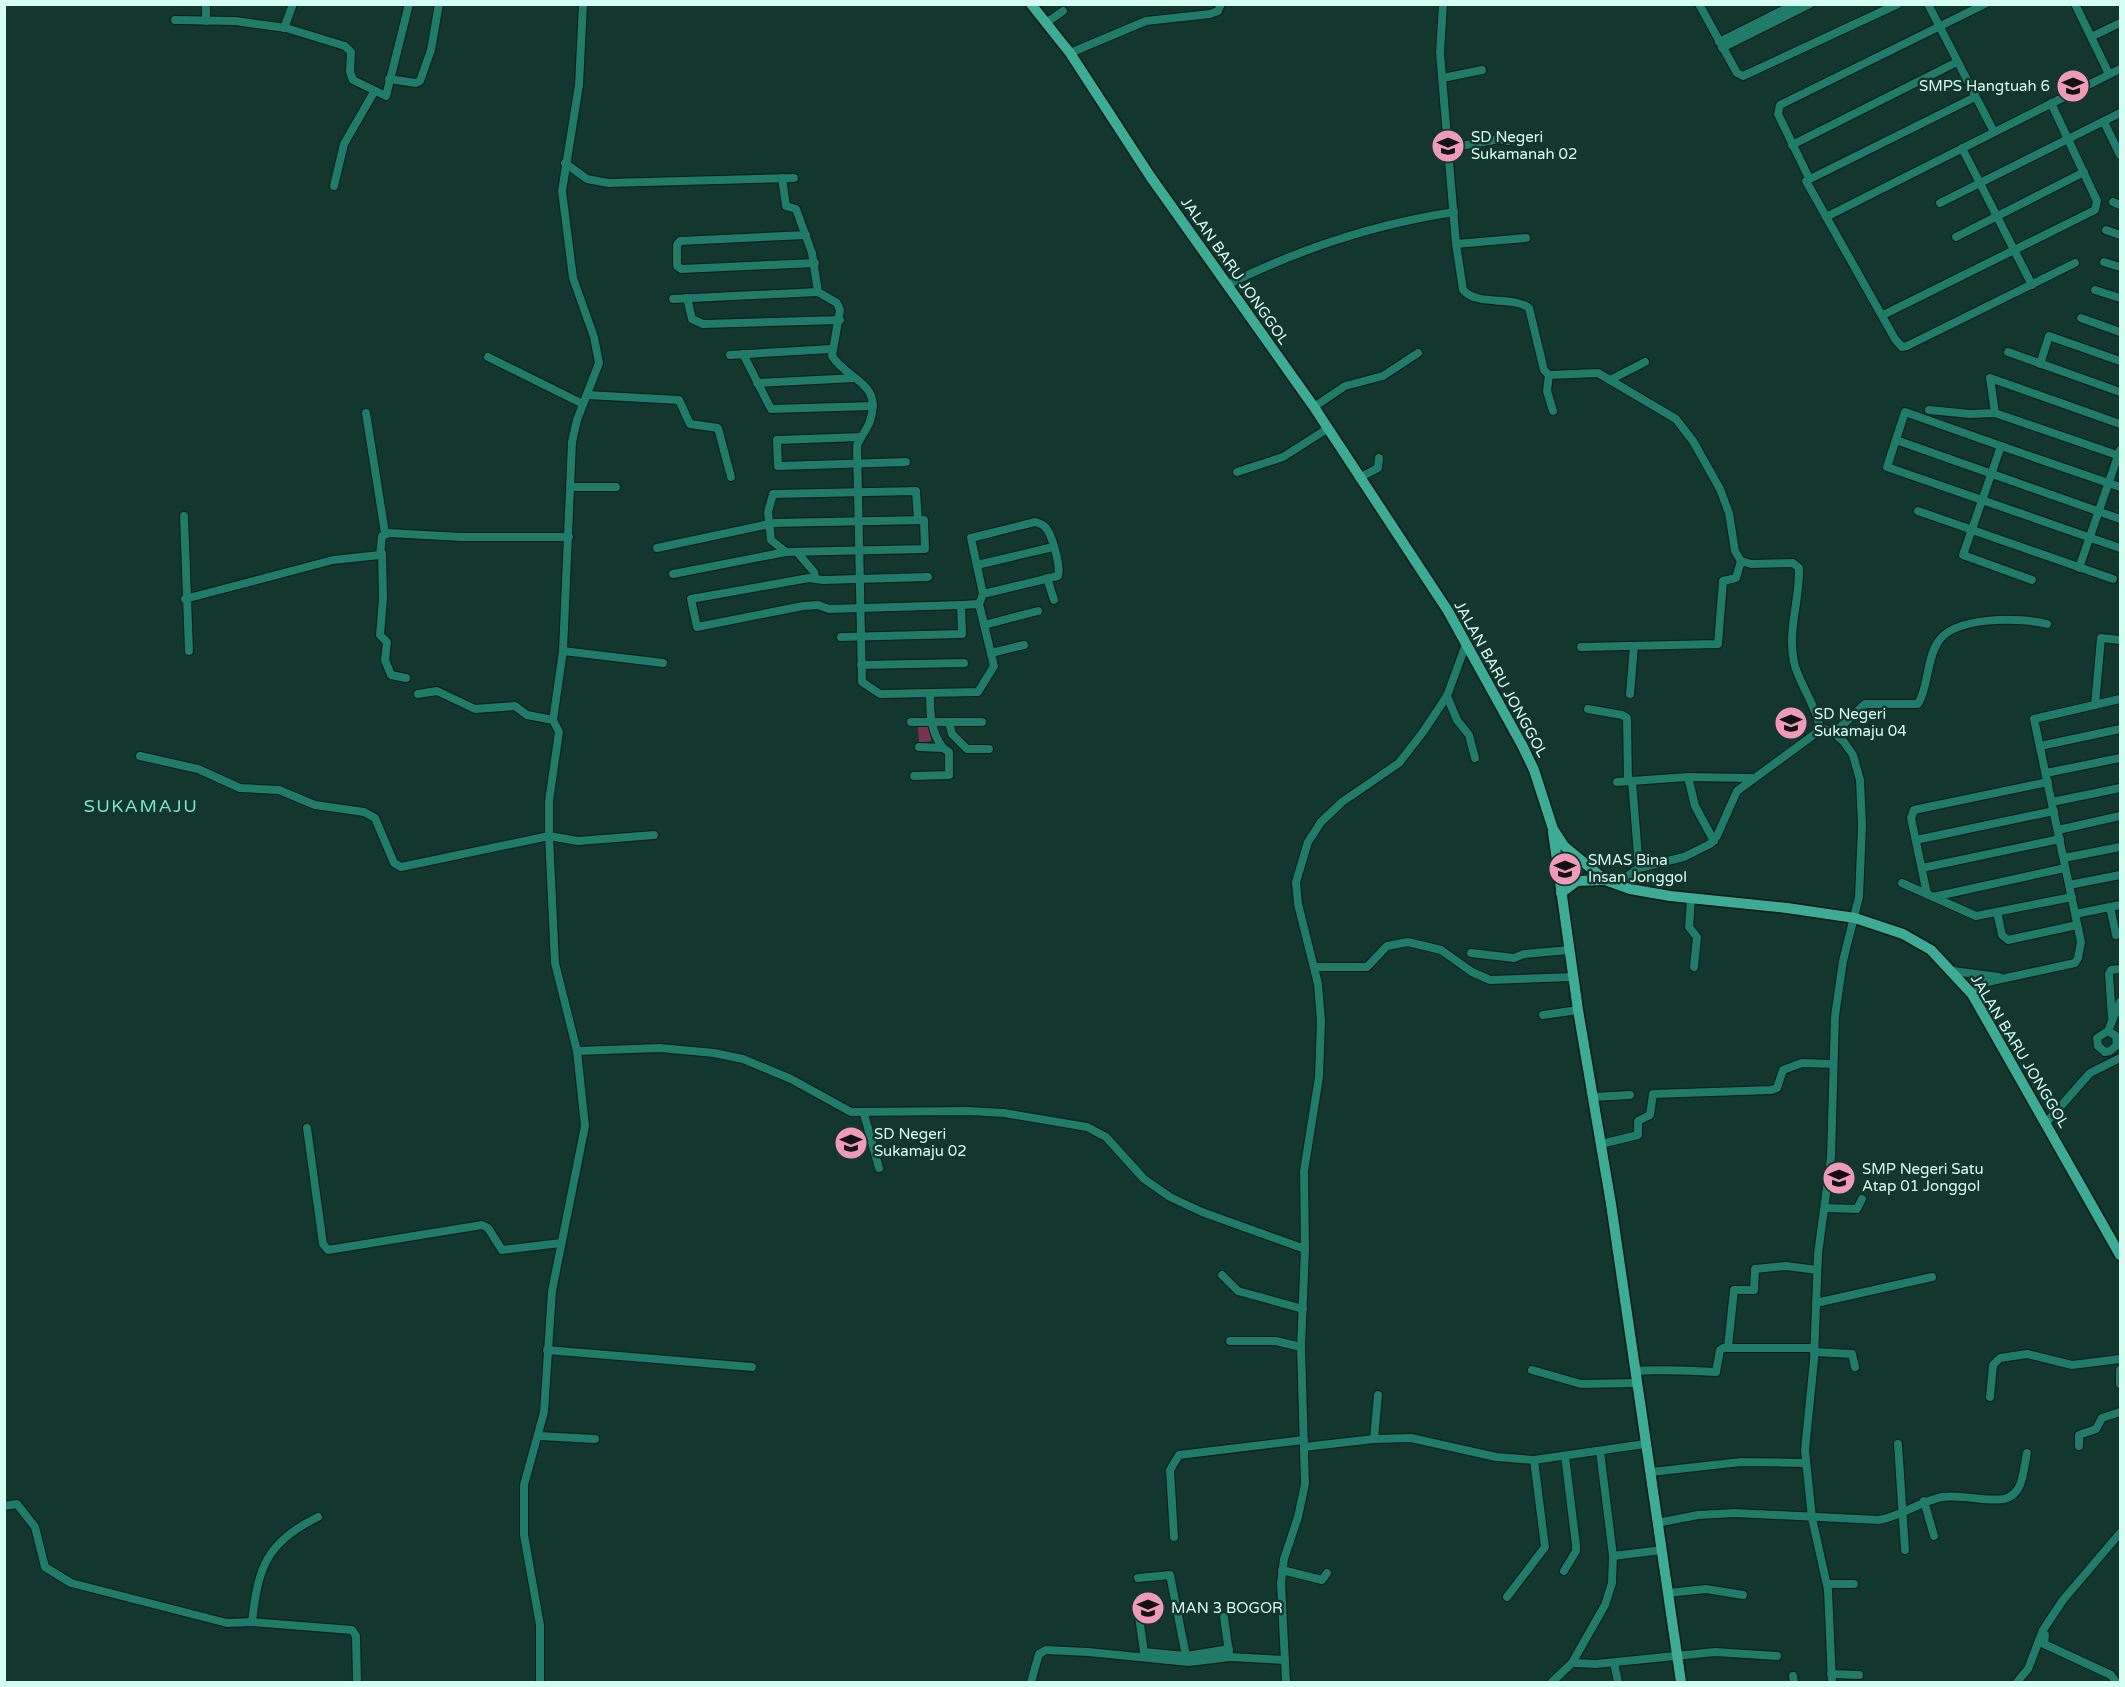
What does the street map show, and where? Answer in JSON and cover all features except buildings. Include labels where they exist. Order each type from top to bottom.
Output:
[{"type":"main road","name":"JALAN BARU JONGGOL","points":[[1031,4],[1070,53],[1133,152],[1314,407],[1448,610],[1528,756],[1553,829],[1570,853],[1610,882],[1646,892],[1855,918],[1903,934],[1931,950],[1972,994],[2121,1256]]},
{"type":"main road","points":[[1553,829],[1573,977],[1601,1144],[1681,1683]]},
{"type":"main road","points":[[1561,893],[1577,881],[1610,882]]},
{"type":"street","points":[[206,4],[206,21]]},
{"type":"street","points":[[284,28],[293,4]]},
{"type":"street","points":[[175,20],[236,21],[284,28],[349,48],[351,76],[374,92],[386,96],[409,4]]},
{"type":"street","points":[[389,79],[416,83],[420,81],[431,50],[439,4]]},
{"type":"street","points":[[540,1683],[540,1625],[523,1514],[526,1478],[539,1436],[545,1398],[552,1292],[585,1136],[578,1051],[555,963],[549,836],[549,801],[559,732],[553,720],[563,651],[572,442],[583,404],[597,370],[599,355],[573,278],[562,191],[579,85],[583,4]]},
{"type":"street","points":[[1070,53],[1130,26],[1161,19],[1210,14],[1218,11],[1221,4]]},
{"type":"street","points":[[1443,4],[1440,53],[1461,284],[1467,293],[1520,303],[1532,312],[1544,370],[1549,375],[1591,372],[1669,413],[1684,427],[1723,495],[1729,513],[1735,551],[1741,561],[1751,564],[1793,563],[1799,568],[1792,619],[1792,656],[1803,691],[1820,727],[1834,733],[1844,742],[1853,755],[1860,780],[1862,861],[1855,918],[1843,961],[1835,1016],[1831,1157],[1817,1270],[1814,1350],[1805,1463],[1812,1518],[1827,1584],[1832,1678],[1859,1675]]},
{"type":"street","points":[[1699,4],[1737,73],[1749,75],[1898,4]]},
{"type":"street","points":[[1721,45],[1795,4]]},
{"type":"street","points":[[1721,45],[1810,4]]},
{"type":"street","points":[[1928,4],[1994,132]]},
{"type":"street","points":[[1985,4],[1780,105],[1778,114],[1809,178],[1807,183],[1895,339],[1904,347],[2075,263]]},
{"type":"street","points":[[2075,4],[2109,74]]},
{"type":"street","points":[[1046,23],[1063,11]]},
{"type":"street","points":[[2091,37],[2121,23]]},
{"type":"street","points":[[1792,145],[1957,62]]},
{"type":"street","points":[[1826,217],[2121,69]]},
{"type":"street","points":[[1443,78],[1482,70]]},
{"type":"street","points":[[334,186],[344,144],[374,92]]},
{"type":"street","points":[[1809,178],[1975,97]]},
{"type":"street","points":[[1883,315],[2014,252],[2094,210],[2097,201],[2070,139],[2051,104]]},
{"type":"street","points":[[1940,203],[2121,113]]},
{"type":"street","points":[[2104,122],[2121,155]]},
{"type":"street","points":[[1449,148],[1500,139],[1508,141]]},
{"type":"street","points":[[1962,148],[2032,285]]},
{"type":"street","points":[[566,163],[586,179],[608,183],[794,178]]},
{"type":"street","points":[[1956,237],[2084,172]]},
{"type":"street","points":[[782,178],[786,206],[796,209],[806,235],[814,263],[818,291]]},
{"type":"street","points":[[1227,285],[1297,254],[1417,220],[1454,213]]},
{"type":"street","points":[[2106,230],[2121,235]]},
{"type":"street","points":[[806,235],[680,241],[677,244],[677,266],[681,269],[814,263]]},
{"type":"street","points":[[1456,244],[1526,238]]},
{"type":"street","points":[[2104,261],[2121,267]]},
{"type":"street","points":[[2095,290],[2121,298]]},
{"type":"street","points":[[673,299],[818,291],[839,305],[840,320],[831,349],[834,359],[870,391],[873,406],[870,423],[857,446],[856,465],[862,682],[880,694],[978,692],[994,666],[979,604],[983,594],[971,538],[1035,522],[1044,525],[1060,569],[1058,576],[983,594]]},
{"type":"street","points":[[687,298],[692,319],[703,324],[840,320]]},
{"type":"street","points":[[2081,318],[2121,332]]},
{"type":"street","points":[[2040,364],[2049,336],[2121,361]]},
{"type":"street","points":[[730,355],[831,349]]},
{"type":"street","points":[[2008,352],[2121,392]]},
{"type":"street","points":[[1314,407],[1345,386],[1383,376],[1418,353]]},
{"type":"street","points":[[743,354],[770,408],[774,410],[873,406]]},
{"type":"street","points":[[488,357],[583,404]]},
{"type":"street","points":[[1610,380],[1645,362]]},
{"type":"street","points":[[1549,375],[1547,390],[1553,411]]},
{"type":"street","points":[[757,383],[855,378]]},
{"type":"street","points":[[1995,413],[1990,378],[2121,424]]},
{"type":"street","points":[[587,395],[679,400],[690,424],[714,426],[722,433],[731,477]]},
{"type":"street","points":[[1929,410],[1970,414],[1995,413],[2120,454],[2079,568]]},
{"type":"street","points":[[2121,487],[1905,412],[1887,467],[2121,548]]},
{"type":"street","points":[[366,413],[386,533]]},
{"type":"street","points":[[1237,472],[1283,457],[1327,429]]},
{"type":"street","points":[[861,437],[782,439],[776,442],[778,466],[906,462]]},
{"type":"street","points":[[1896,440],[2121,519]]},
{"type":"street","points":[[2001,446],[1963,555],[2032,579]]},
{"type":"street","points":[[1359,478],[1378,468],[1379,458]]},
{"type":"street","points":[[571,487],[616,487]]},
{"type":"street","points":[[786,552],[771,540],[768,512],[774,494],[916,491],[918,520]]},
{"type":"street","points":[[1918,511],[2113,579]]},
{"type":"street","points":[[184,516],[185,599],[189,651]]},
{"type":"street","points":[[657,548],[769,526],[774,523],[924,520],[925,549],[786,552],[673,574]]},
{"type":"street","points":[[406,678],[392,675],[385,660],[387,642],[380,635],[383,598],[382,536],[386,533],[569,537]]},
{"type":"street","points":[[977,565],[1053,547]]},
{"type":"street","points":[[797,552],[814,572],[815,579]]},
{"type":"street","points":[[185,599],[333,560],[382,553]]},
{"type":"street","points":[[1581,647],[1718,644],[1723,581],[1736,578],[1741,561]]},
{"type":"street","points":[[928,577],[815,579],[691,598],[698,627],[803,606],[860,608],[979,604]]},
{"type":"street","points":[[1047,578],[1054,600]]},
{"type":"street","points":[[841,637],[962,634],[961,605]]},
{"type":"street","points":[[984,625],[1038,611]]},
{"type":"street","points":[[1834,733],[1865,704],[1918,704],[1937,643],[1950,631],[1969,625],[2017,618],[2047,624]]},
{"type":"street","points":[[2096,705],[2101,638],[2121,640]]},
{"type":"street","points":[[1286,1683],[1282,1570],[1305,1484],[1301,1347],[1305,1249],[1305,1154],[1318,1085],[1321,1030],[1315,967],[1296,892],[1298,873],[1308,842],[1332,810],[1407,755],[1447,696],[1466,644]]},
{"type":"street","points":[[990,653],[1024,645]]},
{"type":"street","points":[[1630,694],[1634,646]]},
{"type":"street","points":[[563,651],[663,663]]},
{"type":"street","points":[[861,665],[964,663]]},
{"type":"street","points":[[418,694],[437,691],[475,709],[515,706],[530,716],[553,720]]},
{"type":"street","points":[[914,776],[949,775],[949,752],[937,740],[932,722],[930,693]]},
{"type":"street","points":[[1447,696],[1457,720],[1469,735],[1475,758]]},
{"type":"street","points":[[1972,994],[1983,984],[2074,963],[2078,958],[2081,942],[2078,925],[2034,718],[2121,699]]},
{"type":"street","points":[[1588,710],[1626,716],[1625,733],[1629,739],[1630,781],[1638,868]]},
{"type":"street","points":[[911,722],[982,722]]},
{"type":"street","points":[[949,722],[952,734],[967,749],[989,749]]},
{"type":"street","points":[[1610,882],[1638,868],[1684,857],[1714,841],[1732,798],[1753,778],[1794,751],[1820,727]]},
{"type":"street","points":[[2040,746],[2121,729]]},
{"type":"street","points":[[919,747],[943,748]]},
{"type":"street","points":[[140,756],[198,769],[240,788],[279,790],[315,805],[364,812],[375,818],[398,866],[549,836],[578,841],[654,836]]},
{"type":"street","points":[[1930,896],[1911,818],[1914,810],[2121,758]]},
{"type":"street","points":[[1617,782],[1688,777],[1753,778]]},
{"type":"street","points":[[1688,777],[1695,806],[1714,841]]},
{"type":"street","points":[[1916,840],[2121,788]]},
{"type":"street","points":[[2058,830],[2121,816]]},
{"type":"street","points":[[1922,868],[2060,839]]},
{"type":"street","points":[[1930,896],[2121,847]]},
{"type":"street","points":[[2069,885],[2121,875]]},
{"type":"street","points":[[1902,883],[1976,916],[2072,897]]},
{"type":"street","points":[[1691,899],[1688,920],[1689,927],[1696,937],[1694,967]]},
{"type":"street","points":[[2075,914],[2121,905]]},
{"type":"street","points":[[2110,907],[2116,935]]},
{"type":"street","points":[[1997,912],[2002,935],[2007,940],[2078,925]]},
{"type":"street","points":[[1315,967],[1366,967],[1387,946],[1408,942],[1441,950],[1472,972],[1490,980],[1573,977]]},
{"type":"street","points":[[1471,953],[1514,958],[1524,954],[1569,950]]},
{"type":"street","points":[[2112,1022],[2109,974],[2111,970],[2121,969]]},
{"type":"street","points":[[1953,971],[2005,978]]},
{"type":"street","points":[[2105,1052],[2097,1042],[2100,1034],[2108,1031],[2121,1002]]},
{"type":"street","points":[[1543,1016],[1578,1010]]},
{"type":"street","points":[[2105,1052],[2117,1045],[2116,1036],[2108,1031]]},
{"type":"street","points":[[578,1051],[630,1047],[714,1053],[766,1068],[844,1110],[864,1114],[931,1110],[1004,1113],[1087,1128],[1098,1132],[1114,1145],[1144,1179],[1170,1197],[1202,1212],[1305,1249]]},
{"type":"street","points":[[2100,1067],[2105,1052]]},
{"type":"street","points":[[2046,1123],[2085,1078],[2100,1067],[2121,1058]]},
{"type":"street","points":[[1601,1144],[1638,1135],[1638,1120],[1650,1115],[1653,1094],[1771,1090],[1777,1088],[1783,1070],[1802,1063],[1833,1064]]},
{"type":"street","points":[[1593,1097],[1630,1095]]},
{"type":"street","points":[[864,1114],[879,1168]]},
{"type":"street","points":[[308,1128],[323,1244],[328,1250],[482,1225],[488,1228],[502,1250],[561,1243]]},
{"type":"street","points":[[1825,1208],[1857,1209],[1862,1199]]},
{"type":"street","points":[[1728,1347],[1734,1290],[1754,1290],[1755,1269],[1786,1266],[1817,1270]]},
{"type":"street","points":[[1221,1275],[1238,1291],[1303,1309]]},
{"type":"street","points":[[1816,1303],[1932,1277]]},
{"type":"street","points":[[1230,1341],[1276,1341],[1301,1347]]},
{"type":"street","points":[[1635,1371],[1663,1369],[1675,1372],[1716,1372],[1720,1350],[1728,1347],[1814,1350],[1852,1354],[1855,1367]]},
{"type":"street","points":[[547,1350],[752,1367]]},
{"type":"street","points":[[1990,1397],[1993,1365],[2000,1358],[2033,1354],[2057,1363],[2072,1365],[2121,1359]]},
{"type":"street","points":[[1532,1370],[1581,1384],[1636,1383]]},
{"type":"street","points":[[2121,1370],[2121,1384]]},
{"type":"street","points":[[1374,1439],[1378,1395]]},
{"type":"street","points":[[2079,1446],[2079,1435],[2096,1428],[2102,1418],[2121,1412]]},
{"type":"street","points":[[539,1436],[595,1439]]},
{"type":"street","points":[[1174,1537],[1170,1470],[1179,1455],[1374,1439],[1426,1440],[1496,1457],[1533,1460],[1646,1444]]},
{"type":"street","points":[[1898,1444],[1905,1550]]},
{"type":"street","points":[[1552,1683],[1572,1663],[1610,1595],[1612,1556],[1600,1451]]},
{"type":"street","points":[[1657,1523],[1698,1515],[1735,1513],[1879,1520],[1901,1513],[1924,1501],[1956,1496],[1998,1500],[2013,1496],[2019,1491],[2027,1453]]},
{"type":"street","points":[[1564,1571],[1576,1551],[1565,1456]]},
{"type":"street","points":[[1507,1597],[1545,1547],[1533,1460]]},
{"type":"street","points":[[1651,1472],[1741,1462],[1805,1463]]},
{"type":"street","points":[[1924,1501],[1934,1536]]},
{"type":"street","points":[[4,1506],[17,1504],[22,1509],[35,1527],[45,1567],[71,1583],[227,1623],[252,1622],[352,1630],[356,1636],[357,1683]]},
{"type":"street","points":[[252,1622],[258,1579],[265,1559],[297,1527],[318,1517]]},
{"type":"street","points":[[2017,1683],[2031,1663],[2049,1620],[2078,1580],[2121,1533]]},
{"type":"street","points":[[1612,1556],[1662,1550]]},
{"type":"street","points":[[1282,1570],[1322,1580],[1328,1573]]},
{"type":"street","points":[[1138,1578],[1170,1575],[1186,1656]]},
{"type":"street","points":[[1827,1584],[1854,1584]]},
{"type":"street","points":[[1668,1593],[1706,1589],[1743,1595]]},
{"type":"street","points":[[1139,1617],[1144,1652],[1186,1656],[1229,1653],[1285,1660]]},
{"type":"street","points":[[1224,1617],[1229,1653]]},
{"type":"street","points":[[2049,1620],[2044,1644],[2110,1675],[2115,1683]]},
{"type":"street","points":[[1031,1683],[1039,1654],[1046,1650],[1189,1662],[1229,1653]]},
{"type":"street","points":[[1572,1663],[1614,1663],[1733,1652],[1777,1656]]},
{"type":"street","points":[[1614,1663],[1618,1683]]},
{"type":"shaded area","points":[[930,726],[931,741],[919,743],[918,727]]},
{"type":"place","name":"SMPS Hangtuah 6","points":[[2073,86]]},
{"type":"place","name":"SD Negeri Sukamanah 02","points":[[1448,146]]},
{"type":"place","name":"SD Negeri Sukamaju 04","points":[[1791,723]]},
{"type":"place","name":"SMAS Bina Insan Jonggol","points":[[1565,869]]},
{"type":"place","name":"SD Negeri Sukamaju 02","points":[[851,1143]]},
{"type":"place","name":"SMP Negeri Satu Atap 01 Jonggol","points":[[1839,1178]]},
{"type":"place","name":"MAN 3 BOGOR","points":[[1148,1608]]},
{"type":"district","name":"SUKAMAJU","points":[[141,806]]}]
